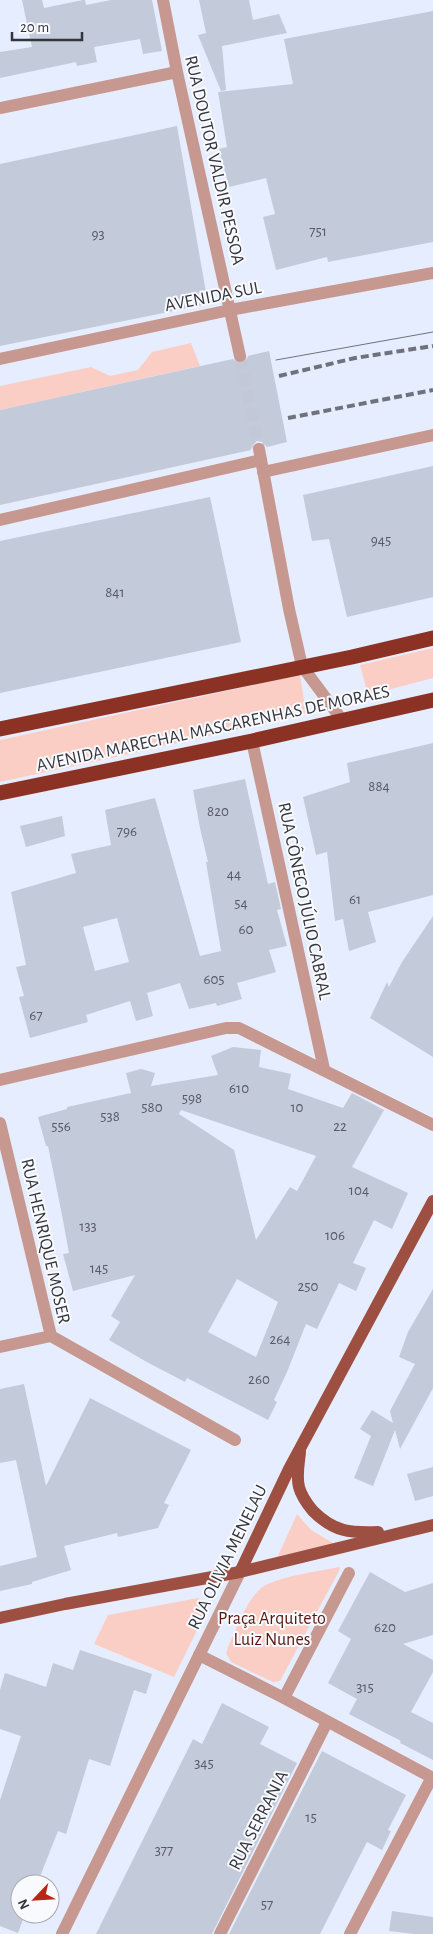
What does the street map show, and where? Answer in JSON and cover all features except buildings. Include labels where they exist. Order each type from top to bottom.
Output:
[{"type":"highway","points":[[0,729],[352,657],[433,638]]},
{"type":"highway","name":"AVENIDA MARECHAL MASCARENHAS DE MORAES","points":[[0,793],[252,741],[433,700]]},
{"type":"main road","name":"RUA OLIVIA MENELAU","points":[[240,1572],[301,1447],[433,1201]]},
{"type":"main road","points":[[301,1447],[298,1475],[299,1488],[309,1506],[324,1522],[339,1529],[357,1533],[404,1531]]},
{"type":"main road","points":[[0,1618],[65,1604],[240,1572],[433,1525]]},
{"type":"street","name":"RUA DOUTOR VALDIR PESSOA","points":[[163,0],[177,72],[240,356]]},
{"type":"street","points":[[0,108],[177,72]]},
{"type":"street","name":"AVENIDA SUL","points":[[0,358],[230,310],[433,273]]},
{"type":"street","points":[[0,520],[261,460],[433,434]]},
{"type":"street","points":[[261,460],[289,609],[302,666],[342,720]]},
{"type":"street","name":"RUA CÔNEGO JÚLIO CABRAL","points":[[252,741],[324,1069]]},
{"type":"street","points":[[0,1080],[226,1028],[239,1028],[433,1125]]},
{"type":"street","name":"RUA HENRIQUE MOSER","points":[[0,1123],[51,1336],[235,1440]]},
{"type":"street","points":[[0,1347],[51,1336]]},
{"type":"street","name":"RUA OLIVIA MENELAU","points":[[62,1934],[240,1572]]},
{"type":"street","points":[[284,1698],[349,1573]]},
{"type":"street","points":[[199,1655],[432,1777],[350,1934]]},
{"type":"street","name":"RUA SERRANIA","points":[[220,1934],[327,1722]]},
{"type":"green space","points":[[191,343],[200,366],[0,410],[0,386],[91,367],[110,376],[138,370],[152,352]]},
{"type":"green space","points":[[433,648],[433,678],[368,695],[360,665]]},
{"type":"green space","points":[[300,675],[306,713],[0,782],[0,740]]},
{"type":"green space","points":[[297,1514],[311,1530],[333,1543],[331,1546],[278,1556]]},
{"type":"green space","name":"Praça Arquiteto Luiz Nunes","points":[[339,1567],[340,1569],[280,1681],[273,1682],[231,1662],[226,1653],[228,1647],[246,1608],[260,1589],[275,1581]]},
{"type":"green space","name":"Praça Arquiteto Luiz Nunes","points":[[198,1598],[206,1606],[206,1612],[174,1677],[94,1644],[108,1615]]},
{"type":"tunnel","points":[[240,356],[259,449]]},
{"type":"tram line","points":[[276,360],[433,332]]},
{"type":"railway","points":[[279,376],[355,358],[433,346]]},
{"type":"railway","points":[[288,418],[433,390]]}]
